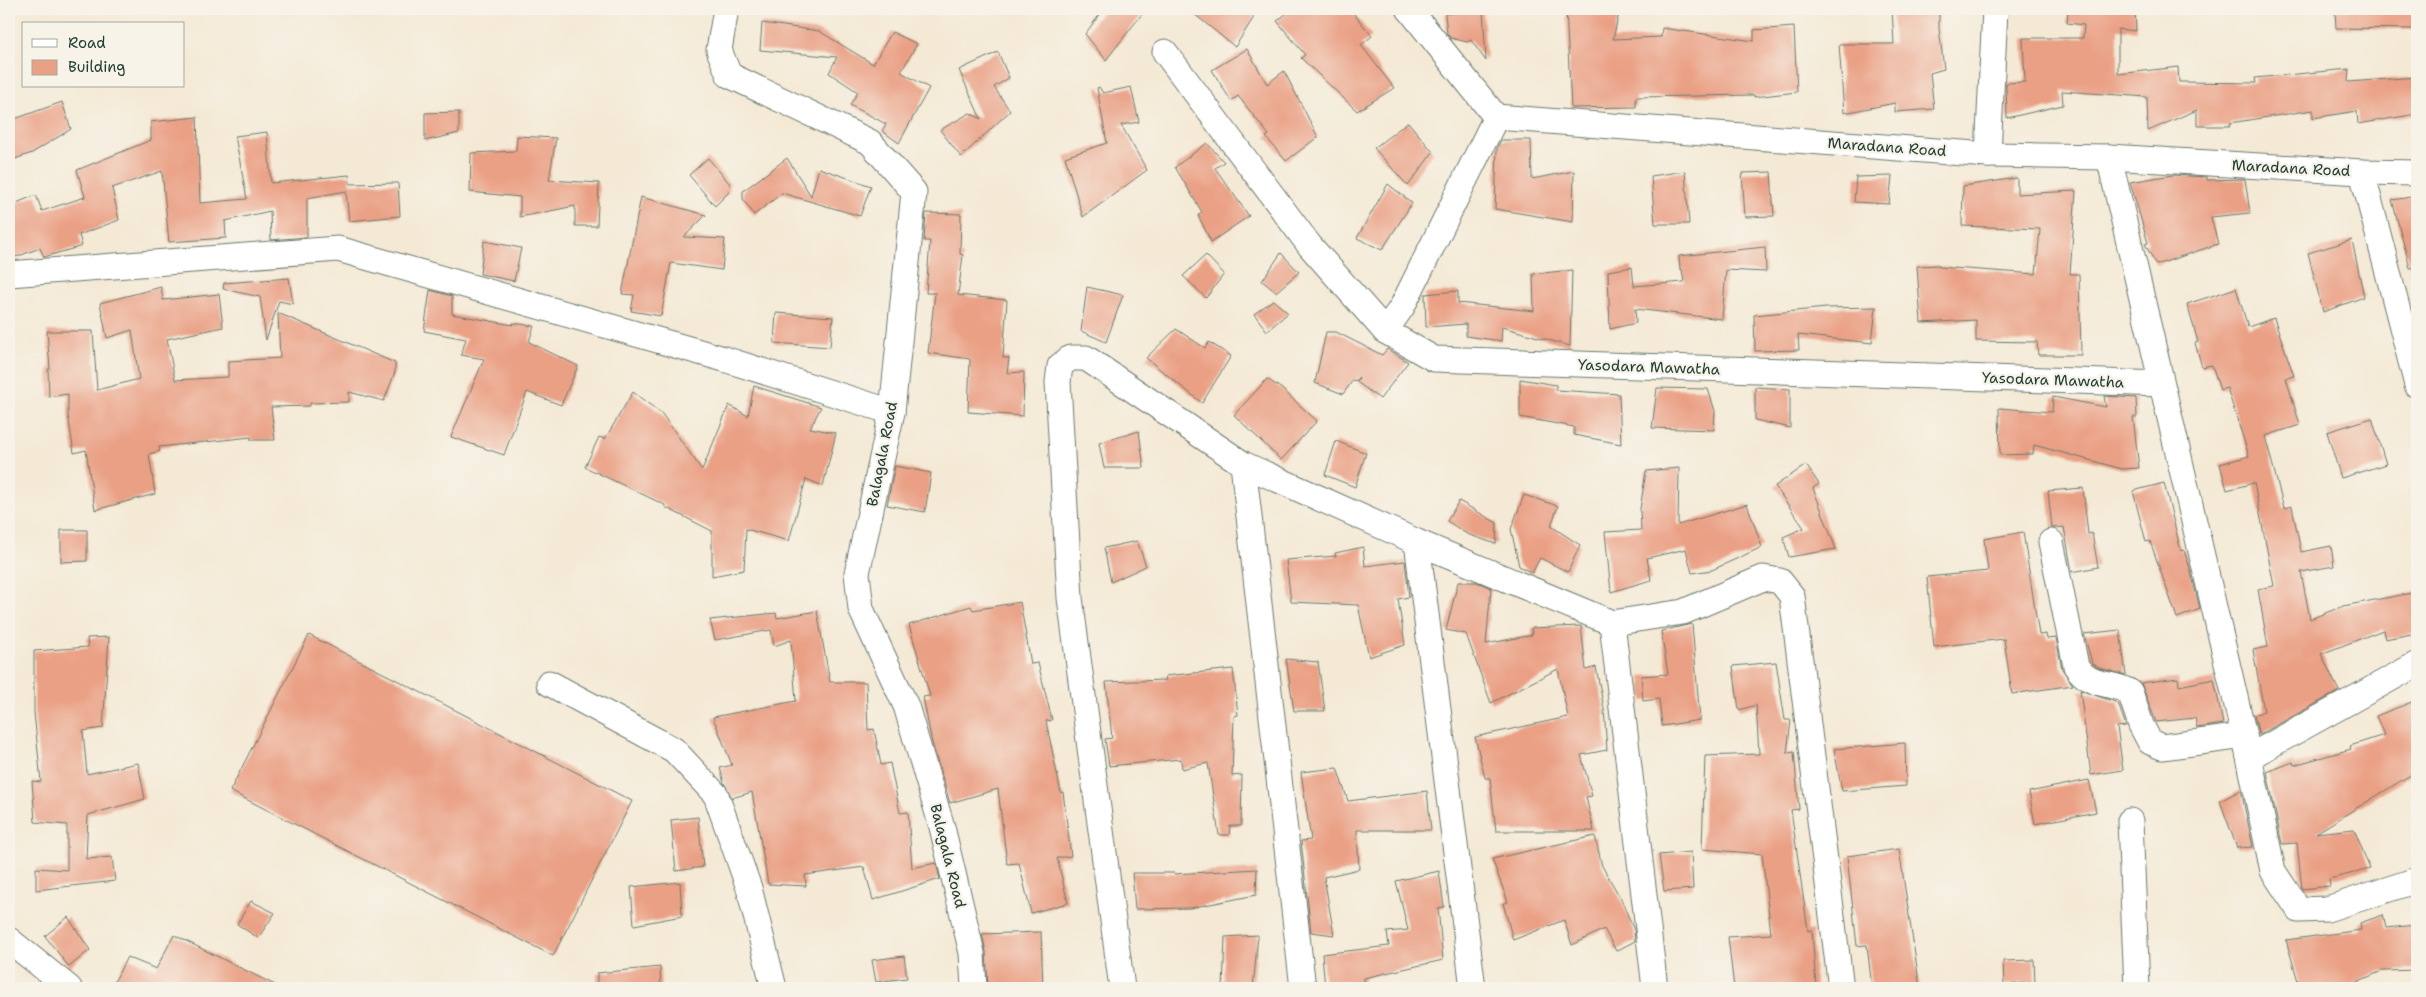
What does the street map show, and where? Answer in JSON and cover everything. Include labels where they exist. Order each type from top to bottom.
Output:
[{"type":"street","name":"Balagala Road","points":[[726,9],[719,50],[728,75],[870,142],[914,192],[892,412],[857,573],[861,609],[906,706],[937,809],[972,953],[974,988]]},
{"type":"street","points":[[1385,331],[1402,307],[1496,117],[1409,9]]},
{"type":"street","points":[[1988,155],[1995,9]]},
{"type":"street","name":"Yasodara Mawatha","points":[[1165,52],[1310,246],[1385,331],[1434,359],[2161,384]]},
{"type":"street","name":"Maradana Road","points":[[1496,117],[1988,155],[2109,158],[2362,172],[2417,173]]},
{"type":"street","points":[[2109,158],[2247,747],[2273,871],[2299,910],[2327,909],[2417,880]]},
{"type":"street","points":[[2362,172],[2417,385]]},
{"type":"street","points":[[9,274],[338,249],[724,359],[892,412]]},
{"type":"street","points":[[1122,988],[1070,598],[1058,382],[1060,366],[1070,358],[1086,358],[1243,464],[1417,542],[1612,622],[1683,612],[1763,578],[1780,581],[1792,596],[1840,988]]},
{"type":"street","points":[[1243,464],[1303,988]]},
{"type":"street","points":[[1417,542],[1473,988]]},
{"type":"street","points":[[2051,542],[2076,666],[2082,676],[2098,684],[2120,686],[2130,692],[2141,725],[2150,742],[2162,747],[2247,747],[2417,664]]},
{"type":"street","points":[[1612,622],[1655,988]]},
{"type":"street","points":[[549,683],[674,750],[716,795],[749,888],[774,988]]},
{"type":"street","points":[[2130,821],[2137,988]]},
{"type":"street","points":[[9,940],[69,988]]},
{"type":"building","points":[[1104,9],[1146,9],[1106,60],[1085,34]]},
{"type":"building","points":[[1188,9],[1240,9],[1254,17],[1235,47]]},
{"type":"building","points":[[1292,9],[1350,9],[1372,36],[1361,45],[1394,88],[1357,111],[1301,58],[1305,55],[1277,21]]},
{"type":"building","points":[[1483,9],[1486,61],[1471,40],[1467,42],[1451,38],[1447,34],[1445,14]]},
{"type":"building","points":[[1566,9],[1620,9],[1613,39],[1661,37],[1662,28],[1754,41],[1754,30],[1794,27],[1797,92],[1754,97],[1754,95],[1636,97],[1636,107],[1571,108]]},
{"type":"building","points":[[1892,9],[1939,9],[1939,28],[1944,69],[1930,73],[1934,109],[1895,112],[1895,103],[1844,113],[1839,44],[1894,44]]},
{"type":"building","points":[[2068,9],[2135,9],[2136,31],[2118,29],[2118,74],[2178,67],[2179,82],[2256,83],[2255,78],[2349,69],[2348,82],[2417,77],[2417,114],[2358,124],[2357,111],[2313,118],[2313,110],[2230,123],[2230,126],[2197,126],[2197,110],[2148,131],[2147,97],[2062,91],[2063,105],[2007,118],[2006,83],[2025,82],[2023,38],[2083,38],[2084,25],[2067,23]]},
{"type":"building","points":[[2335,9],[2417,9],[2417,29],[2336,28]]},
{"type":"building","points":[[762,23],[819,31],[873,64],[892,32],[917,44],[901,72],[929,88],[899,143],[882,131],[886,124],[850,105],[858,92],[829,73],[837,57],[760,50]]},
{"type":"building","points":[[1247,49],[1267,84],[1284,71],[1318,137],[1286,161],[1266,137],[1269,135],[1238,96],[1231,101],[1212,70]]},
{"type":"building","points":[[998,52],[1009,78],[994,87],[1010,111],[961,157],[940,130],[970,113],[981,119],[959,70]]},
{"type":"building","points":[[1099,87],[1103,93],[1131,87],[1139,122],[1121,125],[1147,170],[1083,217],[1065,157],[1107,143],[1097,88]]},
{"type":"building","points":[[62,102],[71,129],[32,153],[9,161],[9,121]]},
{"type":"building","points":[[459,112],[459,133],[425,141],[425,113]]},
{"type":"building","points":[[197,117],[200,203],[247,199],[235,136],[267,132],[271,183],[349,175],[350,184],[398,183],[400,216],[349,221],[346,191],[307,198],[307,237],[271,240],[270,211],[225,221],[226,238],[169,242],[162,171],[112,188],[119,220],[79,235],[82,246],[44,257],[40,248],[16,257],[9,240],[9,206],[36,195],[42,211],[85,197],[77,170],[151,140],[151,122]]},
{"type":"building","points":[[1408,122],[1433,152],[1408,186],[1374,148]]},
{"type":"building","points":[[517,136],[556,138],[549,180],[599,183],[597,226],[575,226],[575,206],[520,217],[520,197],[470,192],[471,153],[516,151]]},
{"type":"building","points":[[1501,140],[1531,140],[1532,179],[1574,171],[1573,222],[1495,209],[1497,148]]},
{"type":"building","points":[[1207,143],[1224,162],[1215,168],[1249,216],[1211,242],[1198,215],[1202,212],[1175,167]]},
{"type":"building","points":[[708,158],[730,184],[729,192],[715,206],[689,175]]},
{"type":"building","points":[[787,158],[811,196],[819,168],[871,186],[860,216],[782,193],[754,215],[743,199],[743,191]]},
{"type":"building","points":[[1685,171],[1689,224],[1655,224],[1651,176]]},
{"type":"building","points":[[1771,172],[1774,216],[1745,217],[1742,173]]},
{"type":"building","points":[[2173,175],[2207,177],[2207,180],[2245,179],[2250,213],[2211,217],[2218,244],[2156,265],[2145,244],[2148,243],[2130,182]]},
{"type":"building","points":[[1892,176],[1889,204],[1854,202],[1856,177]]},
{"type":"building","points":[[2017,178],[2017,194],[2076,191],[2070,274],[2079,274],[2081,355],[2038,355],[2037,342],[1976,341],[1976,320],[1921,323],[1917,266],[1939,265],[1939,267],[2036,274],[2040,229],[1962,226],[1963,186]]},
{"type":"building","points":[[1388,184],[1412,203],[1382,250],[1357,238]]},
{"type":"building","points":[[2417,196],[2417,267],[2410,268],[2392,200]]},
{"type":"building","points":[[641,197],[706,215],[684,237],[725,239],[722,270],[671,263],[661,316],[631,311],[634,295],[622,294]]},
{"type":"building","points":[[926,213],[961,214],[960,254],[963,255],[958,295],[1007,300],[1003,358],[1009,358],[1007,373],[1024,372],[1023,416],[968,412],[970,359],[928,353],[935,293],[926,293],[930,241],[924,241]]},
{"type":"building","points":[[2352,240],[2364,297],[2323,312],[2308,253]]},
{"type":"building","points":[[484,241],[521,248],[514,281],[480,274]]},
{"type":"building","points":[[1765,247],[1766,272],[1726,270],[1722,319],[1635,309],[1636,323],[1610,329],[1608,271],[1632,267],[1634,286],[1684,282],[1679,256]]},
{"type":"building","points":[[1281,253],[1299,272],[1276,292],[1262,281]]},
{"type":"building","points":[[1206,255],[1224,274],[1206,298],[1183,276]]},
{"type":"building","points":[[1572,270],[1570,346],[1502,327],[1501,341],[1466,336],[1466,324],[1426,327],[1425,294],[1458,291],[1458,303],[1534,311],[1533,274]]},
{"type":"building","points":[[289,278],[293,304],[279,301],[266,340],[260,297],[223,289],[224,283]]},
{"type":"building","points":[[161,287],[163,300],[219,294],[223,327],[167,339],[175,380],[228,377],[228,361],[280,358],[278,313],[395,363],[395,372],[384,401],[349,392],[349,402],[271,407],[275,440],[251,440],[251,437],[159,447],[160,451],[149,454],[155,494],[95,510],[86,450],[74,453],[68,415],[68,394],[49,397],[48,369],[50,369],[47,331],[93,331],[97,390],[139,379],[132,330],[107,338],[100,303]]},
{"type":"building","points":[[1087,287],[1123,295],[1106,342],[1081,331]]},
{"type":"building","points":[[2236,288],[2248,327],[2274,318],[2294,376],[2286,378],[2300,425],[2265,436],[2284,508],[2292,506],[2301,552],[2331,546],[2334,566],[2301,572],[2310,619],[2343,606],[2417,592],[2417,633],[2385,639],[2383,630],[2321,654],[2339,691],[2259,735],[2254,715],[2264,711],[2253,650],[2268,647],[2258,589],[2274,586],[2254,483],[2227,490],[2220,464],[2249,456],[2227,388],[2220,390],[2212,365],[2202,367],[2195,343],[2198,342],[2187,304]]},
{"type":"building","points":[[430,290],[452,296],[452,314],[513,325],[513,323],[534,326],[529,342],[578,366],[561,405],[527,392],[504,455],[451,437],[484,359],[461,355],[466,339],[424,331]]},
{"type":"building","points":[[1273,300],[1288,313],[1267,331],[1254,314]]},
{"type":"building","points":[[1876,307],[1872,343],[1798,335],[1799,350],[1755,351],[1754,315],[1826,308]]},
{"type":"building","points":[[776,313],[833,317],[830,347],[774,343]]},
{"type":"building","points":[[1176,329],[1205,348],[1209,342],[1231,356],[1202,403],[1146,358]]},
{"type":"building","points":[[1326,332],[1336,332],[1382,355],[1387,349],[1408,362],[1380,399],[1357,382],[1359,377],[1355,381],[1353,380],[1343,394],[1315,383]]},
{"type":"building","points":[[1267,379],[1282,389],[1317,421],[1281,460],[1234,415]]},
{"type":"building","points":[[1520,379],[1556,385],[1556,390],[1619,394],[1621,444],[1574,435],[1574,427],[1520,417]]},
{"type":"building","points":[[754,386],[821,407],[810,428],[836,433],[823,486],[806,479],[789,541],[746,529],[744,570],[712,576],[712,531],[665,507],[665,505],[585,467],[599,437],[605,439],[633,392],[662,414],[702,470],[729,405],[748,416]]},
{"type":"building","points":[[1755,387],[1790,389],[1790,428],[1755,420]]},
{"type":"building","points":[[1657,388],[1708,389],[1715,411],[1714,430],[1652,428]]},
{"type":"building","points":[[2104,396],[2136,398],[2137,417],[2133,417],[2139,468],[2122,469],[2034,445],[2033,454],[2000,455],[1999,408],[2052,412],[2053,397],[2106,407]]},
{"type":"building","points":[[2372,418],[2386,464],[2341,478],[2327,432]]},
{"type":"building","points":[[1139,431],[1144,468],[1104,468],[1099,443]]},
{"type":"building","points":[[1336,441],[1366,453],[1355,487],[1325,475]]},
{"type":"building","points":[[1806,465],[1819,484],[1813,488],[1836,549],[1789,557],[1783,537],[1804,528],[1775,486]]},
{"type":"building","points":[[895,466],[931,473],[925,512],[887,505]]},
{"type":"building","points":[[1679,468],[1678,525],[1747,504],[1762,547],[1712,570],[1692,573],[1686,549],[1647,558],[1651,580],[1611,592],[1605,532],[1641,530],[1640,509],[1646,471]]},
{"type":"building","points":[[2164,483],[2181,551],[2184,550],[2190,568],[2200,609],[2177,618],[2150,541],[2146,542],[2133,491]]},
{"type":"building","points":[[2083,488],[2088,534],[2092,533],[2098,567],[2072,572],[2064,527],[2052,528],[2048,491]]},
{"type":"building","points":[[1524,495],[1558,506],[1551,526],[1580,545],[1568,572],[1540,558],[1532,573],[1519,566],[1511,529]]},
{"type":"building","points":[[1459,501],[1497,523],[1496,544],[1467,534],[1447,521]]},
{"type":"building","points":[[61,530],[87,530],[87,561],[61,562]]},
{"type":"building","points":[[2023,532],[2039,635],[2046,634],[2047,639],[2056,638],[2062,669],[2073,685],[2012,694],[2004,639],[1934,647],[1927,577],[1988,571],[1984,539]]},
{"type":"building","points":[[1137,541],[1146,566],[1111,582],[1104,548]]},
{"type":"building","points":[[1363,547],[1365,566],[1405,561],[1409,597],[1398,599],[1405,645],[1369,657],[1358,605],[1291,602],[1286,560],[1336,556],[1335,553]]},
{"type":"building","points":[[1458,582],[1477,582],[1491,588],[1486,644],[1532,635],[1531,628],[1581,626],[1586,670],[1596,667],[1604,709],[1607,750],[1581,755],[1592,796],[1586,797],[1594,831],[1496,831],[1490,778],[1485,778],[1475,737],[1568,717],[1558,669],[1491,703],[1466,634],[1446,630]]},
{"type":"building","points":[[1020,602],[1031,664],[1038,663],[1052,720],[1046,721],[1061,793],[1063,792],[1071,856],[1057,858],[1068,903],[1031,913],[1019,863],[1007,864],[998,789],[950,803],[932,743],[923,697],[930,696],[909,625],[971,606],[973,610]]},
{"type":"building","points":[[817,611],[830,682],[866,682],[868,730],[874,729],[881,765],[890,763],[900,813],[908,812],[912,868],[936,863],[940,879],[873,900],[864,867],[805,875],[806,886],[768,884],[752,792],[732,798],[724,783],[720,768],[732,765],[713,717],[796,701],[791,640],[774,646],[771,630],[715,640],[710,620],[776,613],[777,618]]},
{"type":"building","points":[[1692,624],[1700,720],[1662,726],[1659,699],[1643,701],[1641,676],[1668,674],[1661,631]]},
{"type":"building","points":[[2120,630],[2126,675],[2099,668],[2092,663],[2084,634]]},
{"type":"building","points":[[309,635],[632,801],[553,956],[230,791]]},
{"type":"building","points":[[109,637],[103,728],[83,731],[87,774],[138,763],[145,799],[88,815],[86,859],[112,857],[115,881],[36,890],[36,868],[67,870],[67,825],[35,822],[32,781],[41,782],[34,712],[34,651],[88,647],[87,638]]},
{"type":"building","points":[[1286,659],[1318,662],[1325,711],[1294,711]]},
{"type":"building","points":[[1776,662],[1785,720],[1791,720],[1787,753],[1794,752],[1799,809],[1791,810],[1808,931],[1812,930],[1816,988],[1734,988],[1728,937],[1771,934],[1762,854],[1702,849],[1705,756],[1759,754],[1756,705],[1739,710],[1733,666]]},
{"type":"building","points":[[1233,669],[1238,715],[1234,716],[1232,776],[1242,775],[1241,826],[1230,826],[1229,835],[1219,835],[1208,763],[1182,769],[1181,759],[1109,766],[1105,739],[1112,738],[1106,682],[1166,680],[1165,676]]},
{"type":"building","points":[[2178,678],[2179,686],[2214,679],[2223,724],[2197,728],[2195,718],[2156,722],[2141,683]]},
{"type":"building","points":[[2080,690],[2118,703],[2126,726],[2117,727],[2123,770],[2091,775]]},
{"type":"building","points":[[2417,700],[2417,771],[2316,833],[2354,829],[2370,869],[2329,879],[2330,886],[2302,889],[2297,843],[2282,844],[2267,772],[2293,762],[2294,765],[2351,749],[2350,746],[2384,735],[2376,716]]},
{"type":"building","points":[[1905,743],[1906,786],[1842,791],[1834,749]]},
{"type":"building","points":[[1337,768],[1348,801],[1427,791],[1431,830],[1357,830],[1359,869],[1324,877],[1334,935],[1311,932],[1301,841],[1311,840],[1301,772]]},
{"type":"building","points":[[2089,780],[2096,812],[2035,824],[2029,792]]},
{"type":"building","points":[[2241,790],[2253,847],[2237,848],[2220,801]]},
{"type":"building","points":[[698,817],[703,867],[676,871],[671,820]]},
{"type":"building","points":[[1595,836],[1602,866],[1621,899],[1634,930],[1635,941],[1616,951],[1604,929],[1572,945],[1564,920],[1513,940],[1503,903],[1508,902],[1492,859]]},
{"type":"building","points":[[1899,849],[1920,988],[1872,988],[1867,945],[1857,946],[1847,856]]},
{"type":"building","points":[[1691,852],[1693,889],[1664,891],[1659,855]]},
{"type":"building","points":[[1257,869],[1256,895],[1190,908],[1135,909],[1132,873],[1174,874]]},
{"type":"building","points":[[1439,871],[1444,907],[1438,908],[1443,960],[1364,978],[1364,988],[1325,988],[1322,954],[1389,946],[1387,932],[1408,930],[1396,881]]},
{"type":"building","points":[[680,882],[682,916],[634,925],[631,887]]},
{"type":"building","points":[[251,901],[275,913],[258,938],[237,924]]},
{"type":"building","points":[[2383,915],[2386,928],[2417,925],[2417,970],[2382,971],[2343,988],[2300,988],[2286,940],[2361,930],[2360,923]]},
{"type":"building","points":[[68,917],[90,950],[69,967],[45,936]]},
{"type":"building","points":[[1041,932],[1043,988],[988,988],[986,952],[982,934]]},
{"type":"building","points":[[174,935],[281,988],[111,988],[127,957],[156,969]]},
{"type":"building","points":[[1258,935],[1253,988],[1223,988],[1225,937]]},
{"type":"building","points":[[904,956],[907,978],[876,982],[872,960]]},
{"type":"building","points":[[2034,960],[2035,983],[2004,985],[2003,961]]},
{"type":"building","points":[[660,967],[661,988],[597,988],[597,973]]}]
